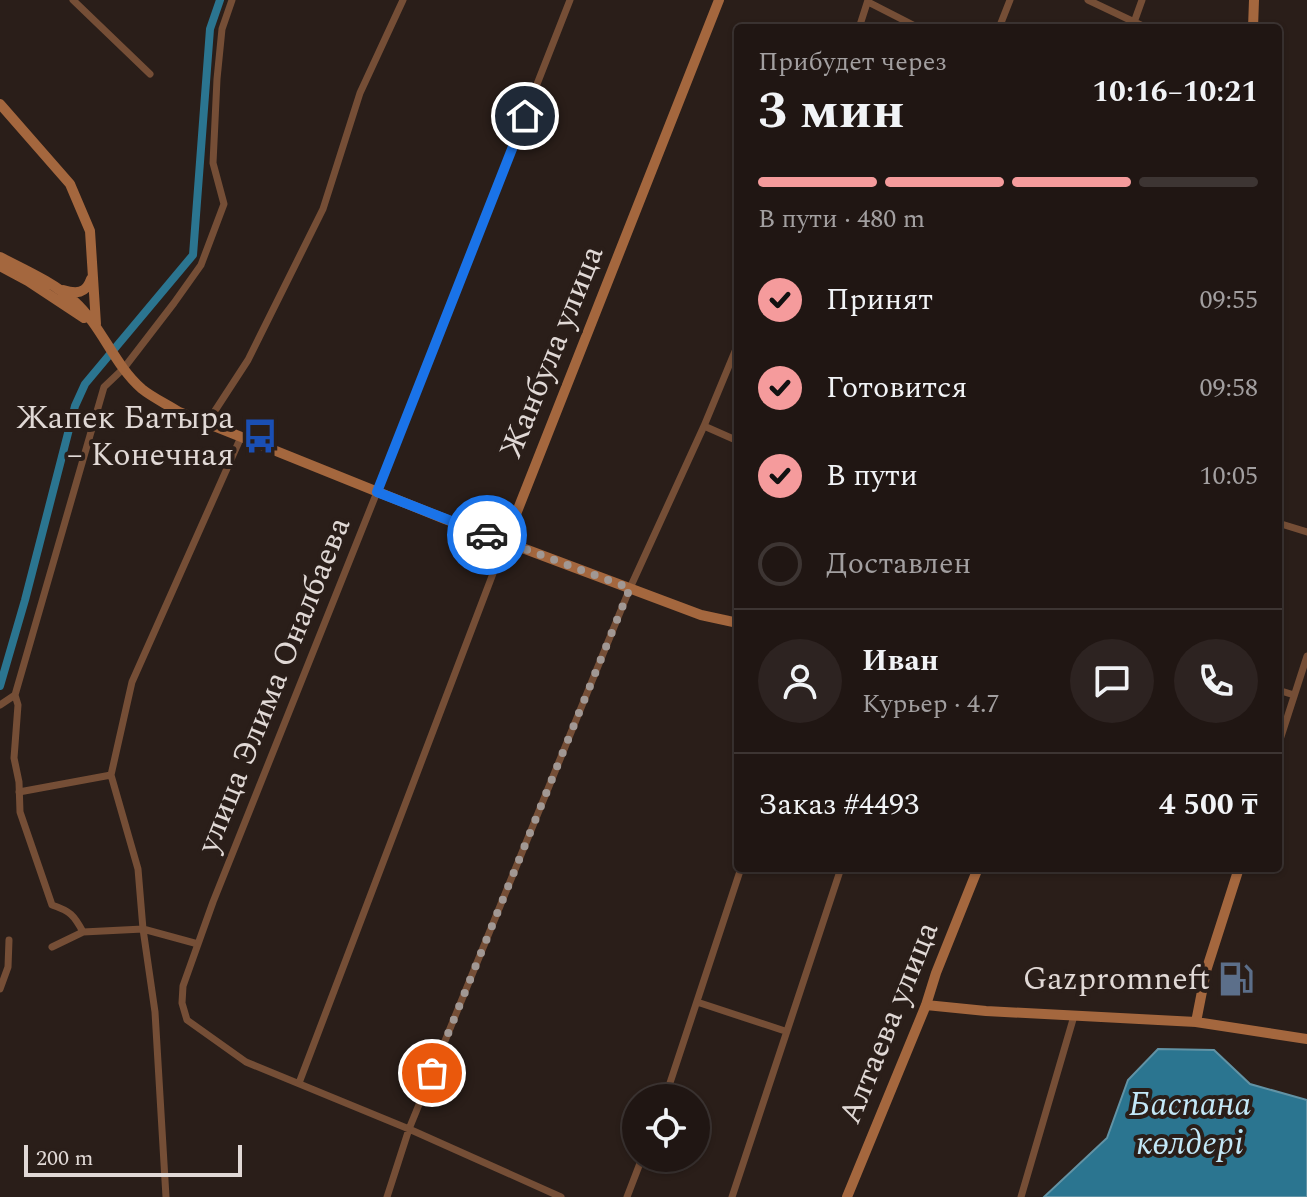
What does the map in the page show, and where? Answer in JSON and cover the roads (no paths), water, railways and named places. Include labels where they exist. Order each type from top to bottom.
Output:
[{"type":"street","points":[[73,0],[150,74]]},
{"type":"street","points":[[83,932],[68,910],[52,905],[20,812],[14,758],[18,705],[15,695],[104,387],[124,368],[201,265],[224,204],[213,163],[222,29],[232,0]]},
{"type":"street","points":[[207,423],[248,360],[323,209],[360,93],[403,0]]},
{"type":"street","name":"улица Элима Оналбаева","points":[[299,1083],[246,1062],[187,1020],[182,1003],[183,986],[216,893],[570,0]]},
{"type":"street","name":"Жанбула улица","points":[[299,1083],[505,542],[719,0]]},
{"type":"street","points":[[1001,24],[1010,0]]},
{"type":"street","points":[[1088,0],[1131,24]]},
{"type":"street","points":[[1133,24],[1142,0]]},
{"type":"street","points":[[1253,24],[1254,0]]},
{"type":"street","points":[[860,24],[868,1],[911,24]]},
{"type":"street","points":[[0,104],[70,184],[90,231],[96,326]]},
{"type":"street","points":[[0,257],[75,301],[142,388],[179,412],[505,542],[701,615],[734,622]]},
{"type":"street","points":[[0,266],[96,326]]},
{"type":"street","points":[[55,287],[79,293],[86,289],[91,277]]},
{"type":"street","points":[[387,1197],[409,1129],[630,588],[734,354]]},
{"type":"street","points":[[704,426],[734,439]]},
{"type":"street","points":[[166,1197],[155,1012],[138,869],[111,775],[132,682],[241,437]]},
{"type":"street","points":[[1282,524],[1307,532]]},
{"type":"street","points":[[1282,733],[1307,656]]},
{"type":"street","points":[[1282,691],[1294,695]]},
{"type":"street","points":[[0,705],[15,695]]},
{"type":"street","points":[[19,792],[111,775]]},
{"type":"street","points":[[670,1084],[740,872]]},
{"type":"street","points":[[732,1197],[840,872]]},
{"type":"street","name":"Алтаева улица","points":[[847,1197],[976,872]]},
{"type":"street","points":[[1196,1022],[1206,971],[1238,872]]},
{"type":"street","points":[[52,947],[83,932],[143,929],[198,944]]},
{"type":"street","points":[[0,989],[8,967],[9,940]]},
{"type":"street","points":[[697,1002],[785,1031]]},
{"type":"street","points":[[926,1005],[1196,1022],[1307,1039]]},
{"type":"street","points":[[1021,1197],[1074,1016]]},
{"type":"street","points":[[299,1083],[561,1197]]},
{"type":"street","points":[[627,1197],[637,1172]]},
{"type":"water","name":"Баспана көлдері","points":[[1158,1049],[1214,1050],[1250,1084],[1307,1100],[1307,1197],[1044,1197],[1107,1138],[1128,1080]]},
{"type":"waterway","points":[[0,686],[75,406],[85,384],[193,255],[210,29],[220,0]]},
{"type":"place","name":"Жапек Батыра – Конечная","points":[[260,436]]},
{"type":"place","name":"Gazpromneft","points":[[1236,979]]}]
